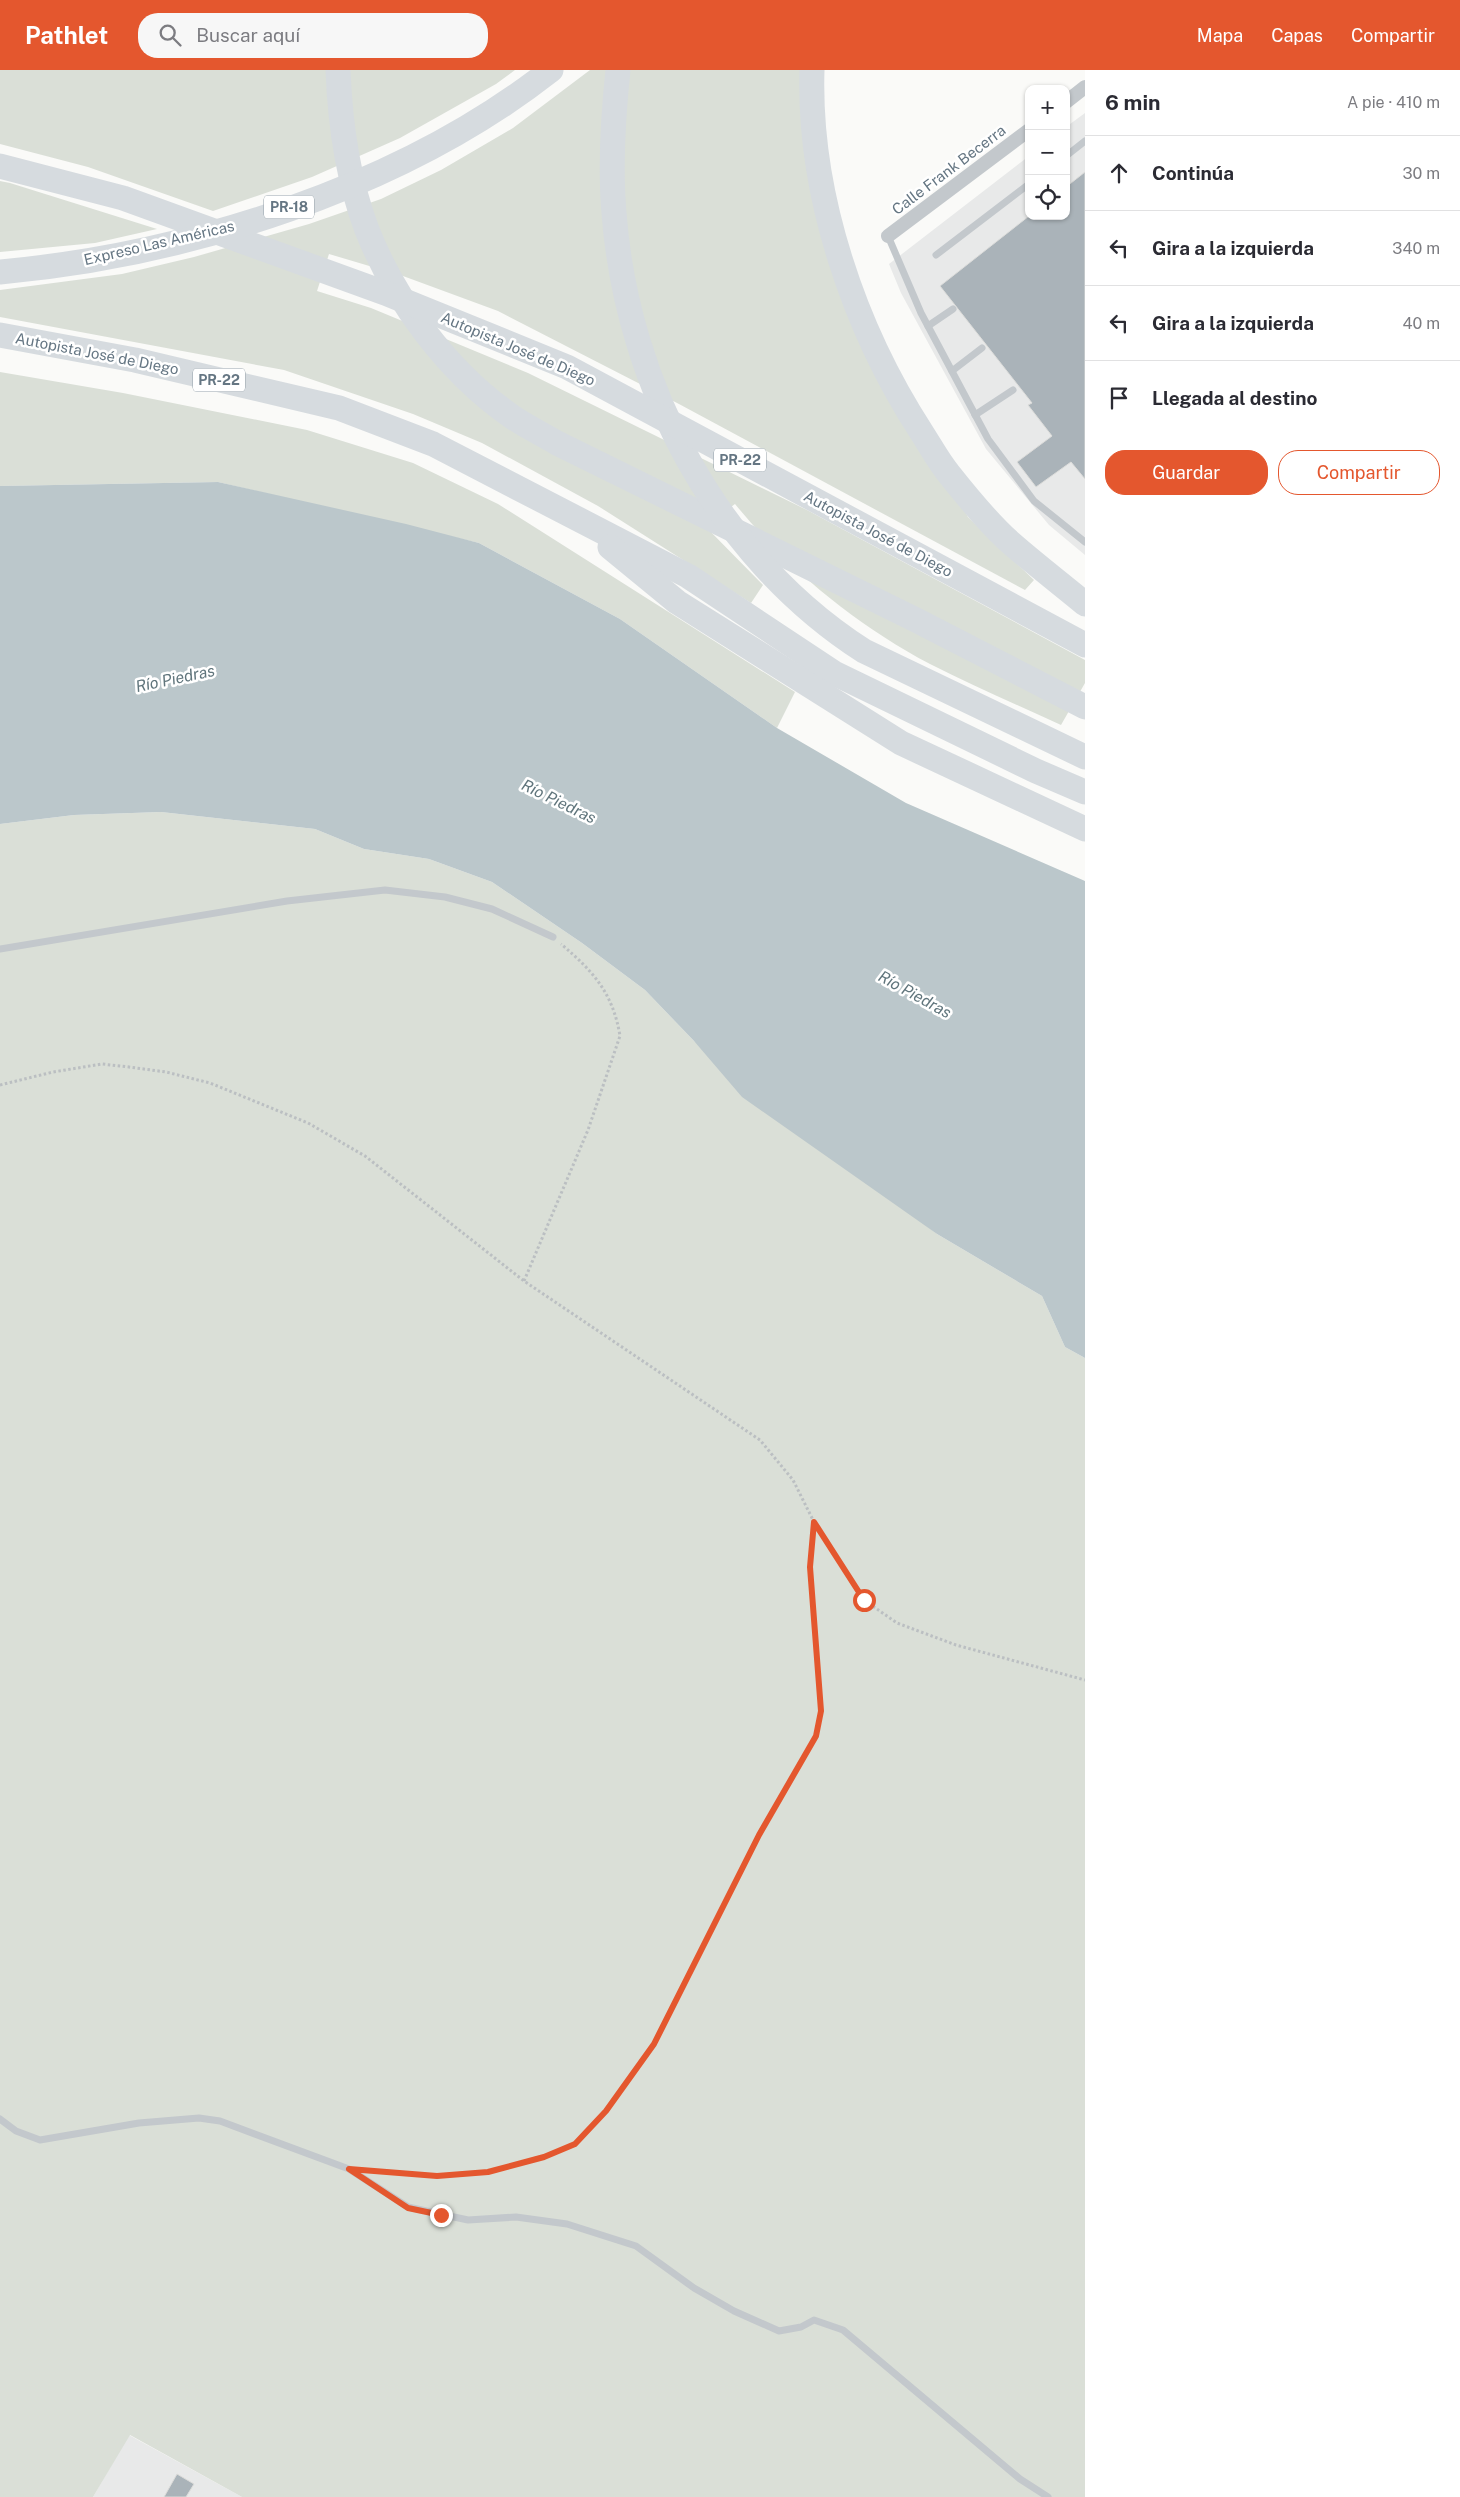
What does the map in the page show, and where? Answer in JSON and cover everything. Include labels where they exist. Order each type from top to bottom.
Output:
[{"type":"highway","points":[[338,70],[346,145],[367,230],[383,265],[414,314],[449,360],[474,387],[512,417],[557,443],[924,624],[1085,707]]},
{"type":"highway","name":"Expreso Las Américas","points":[[0,272],[67,265],[141,250],[208,234],[280,211],[342,188],[412,158],[471,126],[551,70]]},
{"type":"highway","points":[[618,70],[614,136],[614,214],[620,266],[642,353],[659,398],[708,494],[747,546],[788,592],[834,632],[864,652],[1085,757]]},
{"type":"highway","points":[[812,70],[817,146],[827,208],[840,260],[868,334],[906,408],[948,473],[1011,543],[1085,604]]},
{"type":"highway","name":"Autopista José de Diego","points":[[0,166],[124,198],[385,294],[567,367],[1085,645]]},
{"type":"highway","name":"Autopista José de Diego","points":[[0,335],[135,360],[339,408],[433,444],[688,576],[834,673],[1036,771],[1085,792]]},
{"type":"highway","points":[[570,514],[677,602],[901,743],[1085,829]]},
{"type":"street","points":[[1070,99],[1085,88]]},
{"type":"street","name":"Calle Frank Becerra","points":[[888,236],[1025,133]]},
{"type":"lane","points":[[1070,153],[1085,141]]},
{"type":"lane","points":[[936,255],[1025,187]]},
{"type":"lane","points":[[888,236],[928,326],[988,439],[1034,501],[1085,542]]},
{"type":"lane","points":[[928,326],[953,308]]},
{"type":"lane","points":[[952,371],[982,348]]},
{"type":"lane","points":[[975,415],[1013,390]]},
{"type":"lane","points":[[0,949],[287,901],[385,890],[445,897],[492,909],[553,937]]},
{"type":"lane","points":[[0,2119],[16,2131],[40,2140],[139,2123],[199,2118],[220,2121],[349,2169],[408,2208],[468,2220],[516,2217],[568,2224],[636,2246],[694,2288],[734,2311],[779,2331],[801,2327],[814,2320],[842,2330],[1020,2479],[1048,2497]]},
{"type":"path","points":[[524,1281],[588,1130],[620,1036],[618,1021],[608,995],[590,969],[553,937]]},
{"type":"path","points":[[0,1085],[52,1072],[102,1064],[166,1072],[210,1083],[308,1123],[365,1156],[524,1281],[760,1440],[792,1480],[814,1522],[864,1600],[897,1623],[956,1645],[1085,1680]]},
{"type":"path","points":[[349,2169],[437,2176],[488,2172],[544,2157],[575,2144],[606,2111],[654,2044],[759,1835],[816,1736],[821,1711],[810,1567],[814,1522]]},
{"type":"shaded area","points":[[0,70],[515,70],[496,84],[400,138],[312,177],[213,211],[88,167],[0,144]]},
{"type":"shaded area","points":[[590,70],[801,70],[825,250],[968,517],[1034,580],[1025,590],[679,404],[498,311],[403,276],[329,254],[317,291],[371,308],[528,373],[807,510],[1085,660],[1085,683],[1061,725],[930,664],[875,631],[825,594],[801,573],[735,504],[705,526],[763,585],[751,603],[598,506],[482,443],[413,414],[284,370],[0,317],[0,290],[122,274],[194,257],[309,224],[381,199],[441,170],[513,128]]},
{"type":"shaded area","points":[[1085,113],[1085,555],[1049,525],[986,449],[901,293],[889,264],[1025,159],[1025,220],[1070,220],[1070,124]]},
{"type":"shaded area","points":[[0,181],[157,229],[95,243],[0,252]]},
{"type":"shaded area","points":[[0,372],[123,393],[307,430],[413,463],[498,504],[795,692],[777,728],[620,619],[479,543],[218,482],[0,486]]},
{"type":"shaded area","points":[[161,812],[315,829],[364,849],[429,859],[492,882],[582,943],[645,990],[694,1041],[937,1234],[1042,1296],[1065,1347],[1085,1358],[1085,2497],[242,2497],[130,2435],[93,2497],[0,2497],[0,824],[74,815]]},
{"type":"shaded area","points":[[129,2435],[242,2497],[93,2497]]},
{"type":"water","name":"Río Piedras","points":[[218,482],[406,524],[479,543],[620,619],[777,728],[906,803],[1085,881],[1085,1358],[1065,1347],[1042,1296],[937,1234],[742,1097],[694,1041],[645,990],[582,943],[492,882],[429,859],[364,849],[315,829],[161,812],[74,815],[0,824],[0,486]]},
{"type":"building","points":[[1085,172],[1085,479],[1071,462],[1036,487],[1017,462],[1052,436],[1028,405],[1032,403],[940,286],[1025,219],[1070,220],[1070,184]]},
{"type":"building","points":[[177,2474],[194,2484],[186,2497],[164,2497]]},
{"type":"route","points":[[441,2215],[408,2208],[349,2169],[437,2176],[488,2172],[544,2157],[575,2144],[606,2111],[654,2044],[759,1835],[816,1736],[821,1711],[810,1567],[814,1522],[864,1600]]}]
